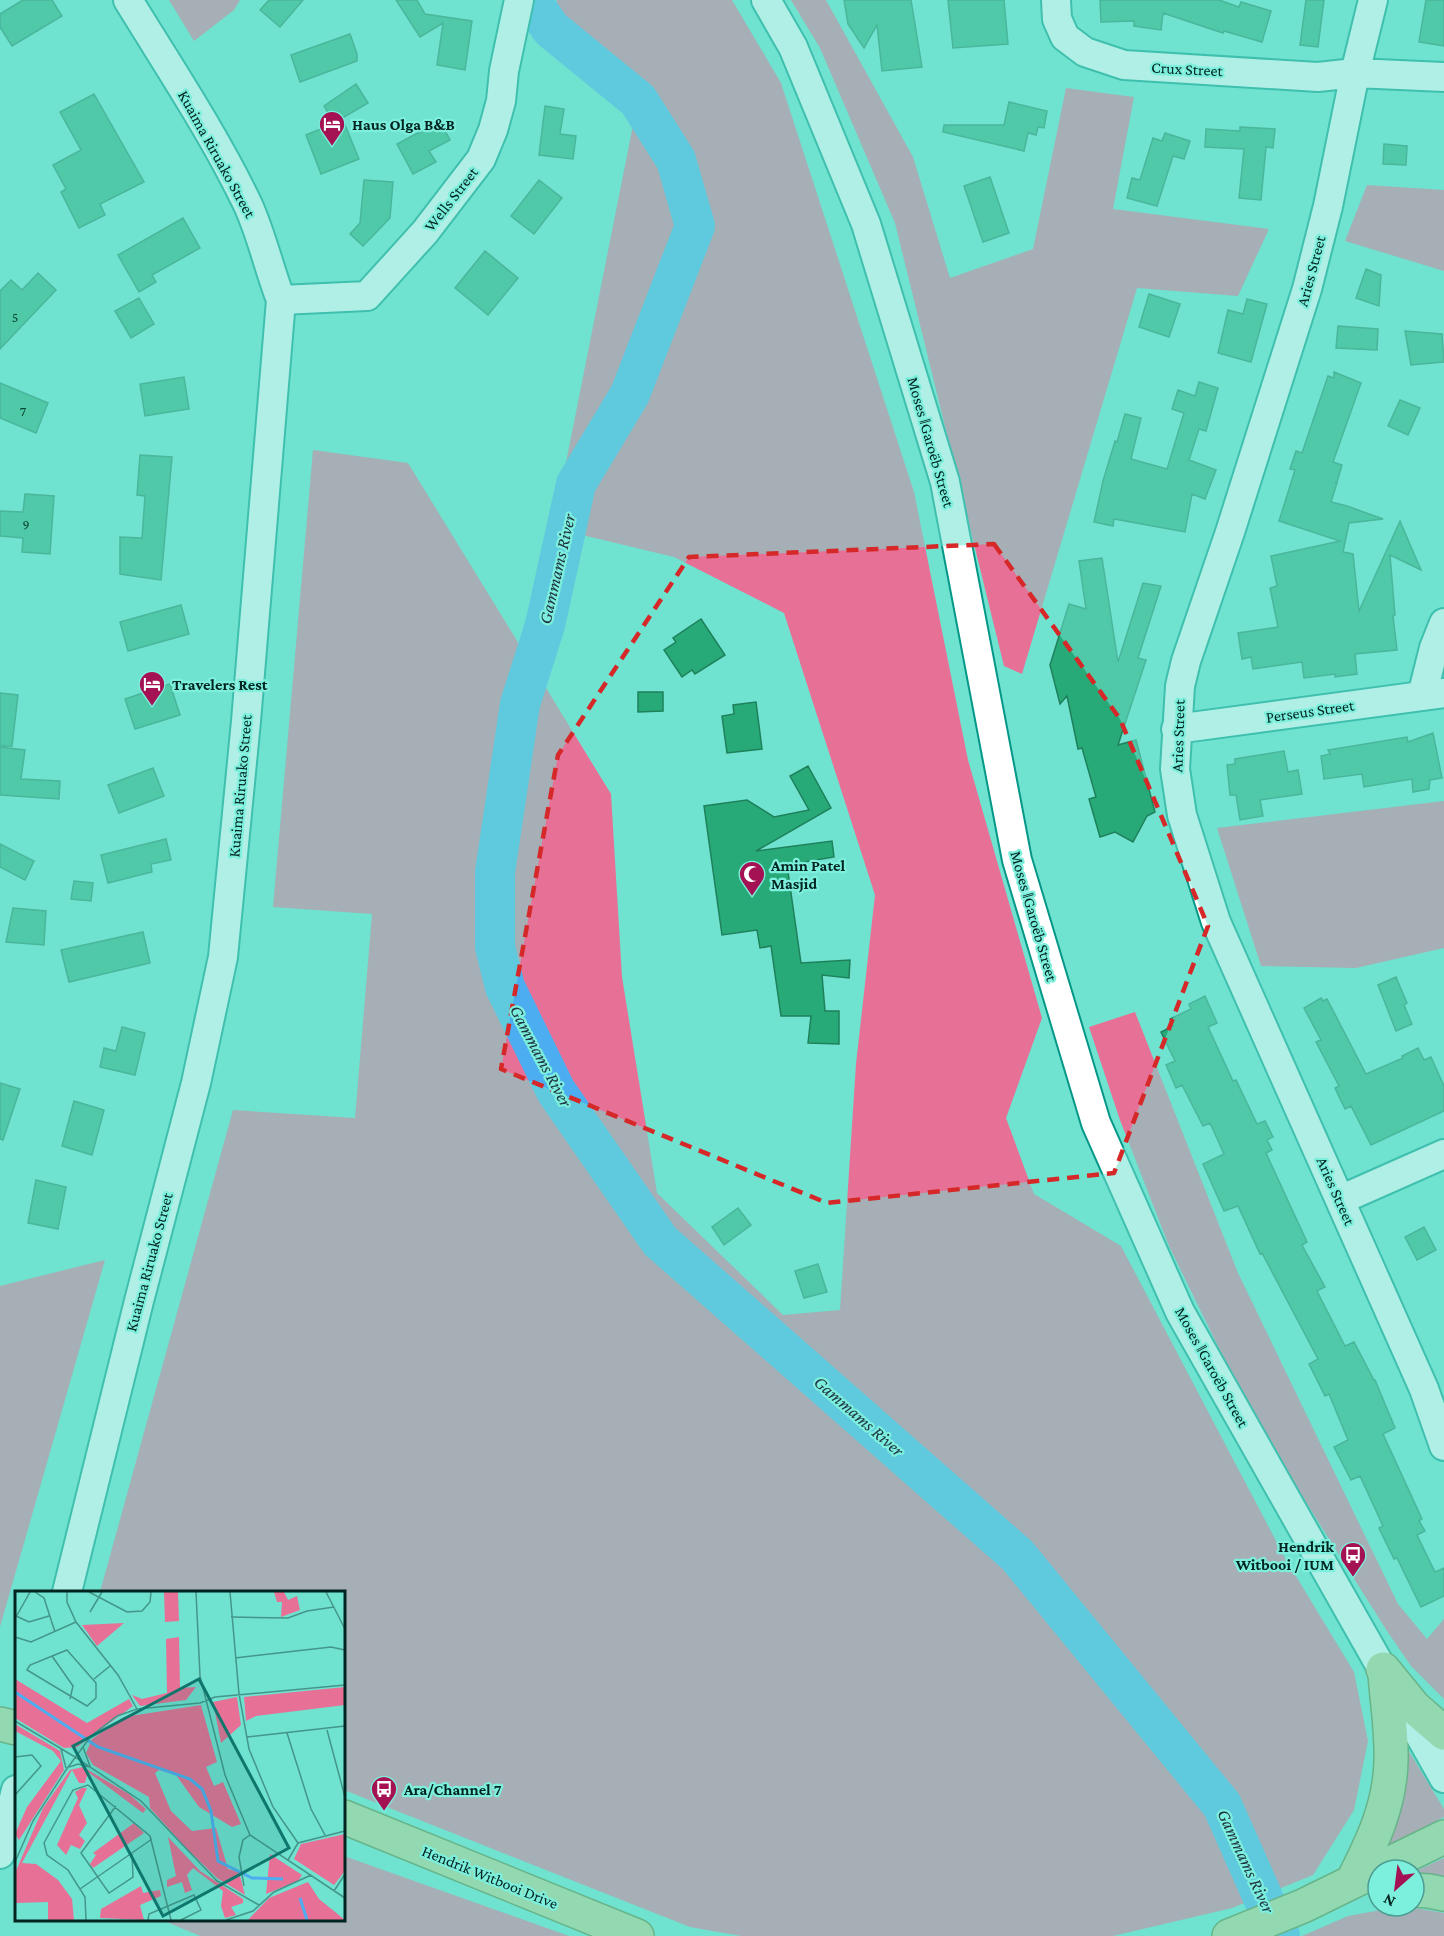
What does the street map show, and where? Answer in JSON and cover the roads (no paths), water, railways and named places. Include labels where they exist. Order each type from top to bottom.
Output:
[{"type":"main road","points":[[1383,1671],[1414,1707],[1444,1733]]},
{"type":"main road","points":[[1356,1887],[1386,1805],[1391,1761],[1383,1671]]},
{"type":"main road","points":[[0,1724],[15,1728]]},
{"type":"main road","name":"Hendrik Witbooi Drive","points":[[345,1817],[637,1936]]},
{"type":"main road","points":[[1231,1936],[1356,1887],[1444,1837]]},
{"type":"main road","points":[[1426,1891],[1444,1894]]},
{"type":"street","name":"Kuaima Riruako Street","points":[[67,1591],[196,1083],[222,957],[246,721],[281,300],[271,275],[261,236],[247,205],[219,151],[128,0]]},
{"type":"street","name":"Wells Street","points":[[281,300],[367,296],[425,232],[462,186],[481,159],[494,130],[519,0]]},
{"type":"street","name":"Moses ǁGaroëb Street","points":[[766,0],[793,47],[866,224],[945,482],[1017,860],[1096,1123],[1180,1312],[1444,1778]]},
{"type":"street","name":"Crux Street","points":[[1056,0],[1057,19],[1065,37],[1085,52],[1124,65],[1318,77],[1355,73],[1444,77]]},
{"type":"street","name":"Aries Street","points":[[1373,0],[1355,73],[1328,206],[1306,289],[1230,532],[1186,660],[1180,686],[1175,769],[1182,815],[1216,922],[1340,1200],[1434,1384],[1444,1446]]},
{"type":"street","points":[[1433,694],[1434,648],[1444,623]]},
{"type":"street","name":"Perseus Street","points":[[1176,729],[1433,694]]},
{"type":"street","points":[[1340,1200],[1444,1154]]},
{"type":"street","points":[[0,1854],[15,1794]]},
{"type":"waterway","name":"Gammams River","points":[[531,0],[551,29],[638,100],[676,160],[695,226],[630,394],[576,484],[545,625],[520,704],[495,872],[495,947],[505,987],[556,1091],[660,1241],[1017,1555],[1222,1805],[1280,1936]]},
{"type":"place","name":"Haus Olga B&B","points":[[332,147]]},
{"type":"place","name":"Travelers Rest","points":[[152,707]]},
{"type":"place","name":"Amin Patel Masjid","points":[[752,897]]},
{"type":"place","name":"Hendrik Witbooi / IUM","points":[[1353,1578]]},
{"type":"place","name":"Ara/Channel 7","points":[[384,1812]]}]
